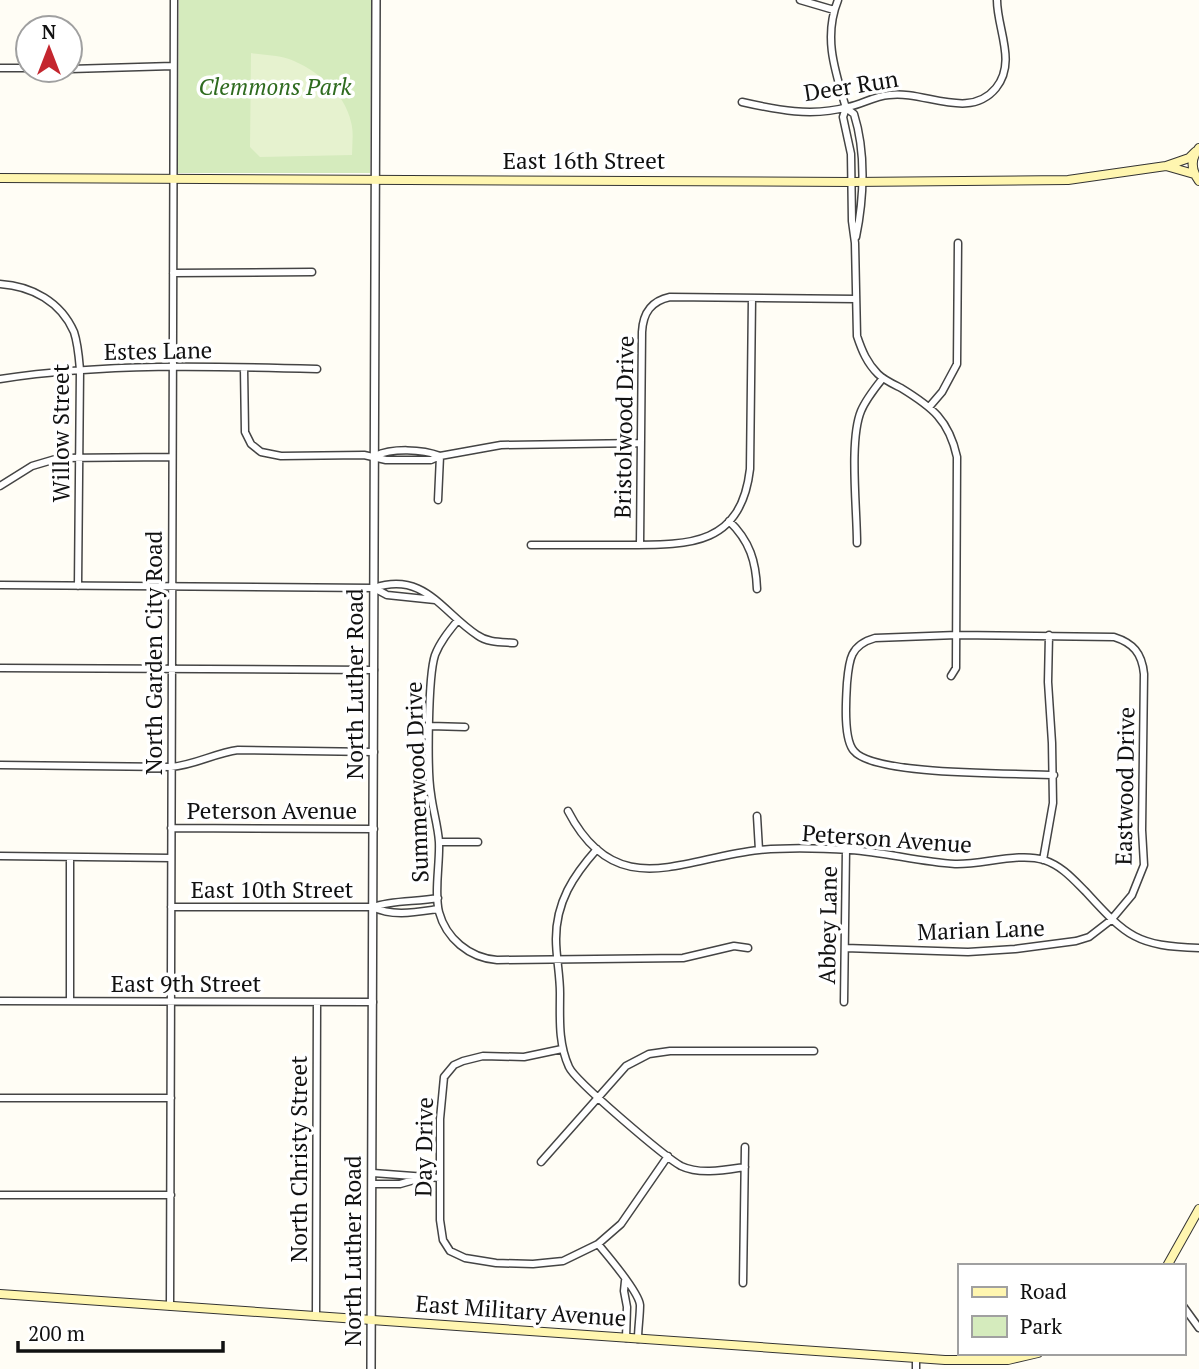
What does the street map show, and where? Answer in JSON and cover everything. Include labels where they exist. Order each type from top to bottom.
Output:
[{"type":"main road","name":"East 16th Street","points":[[0,178],[856,182],[1069,180],[1166,166],[1189,158],[1197,150]]},
{"type":"main road","points":[[1196,178],[1192,162],[1197,150]]},
{"type":"main road","name":"East 16th Street","points":[[1166,166],[1196,178]]},
{"type":"main road","points":[[1168,1264],[1199,1209]]},
{"type":"main road","name":"East Military Avenue","points":[[0,1294],[928,1359],[993,1361],[1027,1355]]},
{"type":"street","name":"North Garden City Road","points":[[170,1306],[174,0]]},
{"type":"street","name":"North Luther Road","points":[[371,1369],[376,0]]},
{"type":"street","points":[[800,0],[834,10]]},
{"type":"street","points":[[838,0],[834,10],[830,51],[846,108],[843,117],[856,182],[860,221],[855,243],[856,330],[867,361],[883,378],[930,406],[947,429],[957,457],[957,635],[956,668],[951,676]]},
{"type":"street","name":"Deer Run","points":[[742,102],[797,112],[846,108],[887,95],[924,96],[955,104],[969,103],[990,94],[1002,79],[1006,63],[997,0]]},
{"type":"street","points":[[84,69],[173,66]]},
{"type":"street","points":[[846,108],[855,114],[861,139],[856,182]]},
{"type":"street","points":[[930,406],[947,386],[957,364],[958,243]]},
{"type":"street","points":[[173,273],[312,272]]},
{"type":"street","name":"Willow Street","points":[[0,284],[37,292],[58,309],[74,333],[80,370],[78,586]]},
{"type":"street","name":"Bristolwood Drive","points":[[640,545],[643,321],[655,302],[670,297],[752,298]]},
{"type":"street","points":[[531,545],[671,545],[699,541],[729,521],[744,499],[750,469],[752,298],[856,299]]},
{"type":"street","name":"Estes Lane","points":[[0,379],[38,372],[172,367],[317,369]]},
{"type":"street","points":[[244,368],[245,432],[251,444],[261,452],[281,456],[375,456],[385,452],[431,452],[440,456],[502,445],[641,443]]},
{"type":"street","points":[[857,543],[857,424],[862,409],[883,378]]},
{"type":"street","points":[[438,500],[440,456]]},
{"type":"street","points":[[0,486],[32,466],[59,458],[172,457]]},
{"type":"street","points":[[729,521],[742,535],[753,556],[757,589]]},
{"type":"street","points":[[0,585],[374,588],[386,584],[404,585],[424,590],[478,636],[490,641],[514,643]]},
{"type":"street","points":[[374,588],[387,595],[435,600]]},
{"type":"street","name":"Summerwood Drive","points":[[438,909],[439,842],[430,793],[431,670],[439,646],[458,620]]},
{"type":"street","points":[[1054,775],[935,772],[871,761],[853,751],[848,735],[846,694],[849,665],[856,647],[875,638],[1049,635],[1048,682],[1054,775],[1053,803],[1043,860],[1057,865],[1069,874],[1111,920],[1139,939],[1155,945],[1199,948]]},
{"type":"street","name":"Eastwood Drive","points":[[1049,635],[1114,636],[1124,640],[1140,654],[1144,674],[1144,865],[1132,895],[1111,920]]},
{"type":"street","points":[[0,668],[374,670]]},
{"type":"street","points":[[430,726],[465,727]]},
{"type":"street","points":[[0,765],[171,767],[238,750],[374,752]]},
{"type":"street","name":"Peterson Avenue","points":[[568,811],[586,841],[607,857],[621,863],[660,870],[759,850],[846,849],[954,864],[1032,858],[1043,860]]},
{"type":"street","points":[[757,816],[759,850]]},
{"type":"street","name":"Peterson Avenue","points":[[171,828],[373,829]]},
{"type":"street","points":[[439,842],[478,842]]},
{"type":"street","points":[[597,849],[575,874],[562,900],[558,918],[562,1049],[570,1071],[655,1148],[681,1166],[694,1170],[745,1167]]},
{"type":"street","name":"Abbey Lane","points":[[844,1002],[846,849]]},
{"type":"street","name":"East 10th Street","points":[[0,856],[171,858]]},
{"type":"street","points":[[70,857],[70,1001]]},
{"type":"street","points":[[373,907],[384,903],[438,898]]},
{"type":"street","name":"East 10th Street","points":[[171,907],[373,907]]},
{"type":"street","points":[[373,907],[383,912],[414,913],[438,909],[454,940],[476,956],[497,960],[683,958],[734,946],[748,948]]},
{"type":"street","name":"Marian Lane","points":[[845,948],[968,952],[1015,949],[1076,941],[1089,937],[1111,920]]},
{"type":"street","name":"East 9th Street","points":[[0,1000],[373,1002]]},
{"type":"street","name":"North Christy Street","points":[[316,1316],[317,1002]]},
{"type":"street","name":"Day Drive","points":[[562,1049],[524,1057],[483,1056],[463,1060],[454,1065],[444,1077],[441,1091],[440,1230],[450,1251],[464,1258],[496,1263],[549,1264],[563,1261],[598,1244]]},
{"type":"street","points":[[541,1162],[625,1066],[649,1054],[670,1051],[814,1051]]},
{"type":"street","points":[[0,1098],[171,1098]]},
{"type":"street","points":[[743,1283],[745,1147]]},
{"type":"street","points":[[638,1339],[638,1296],[598,1244],[621,1224],[635,1207],[668,1156]]},
{"type":"street","points":[[373,1173],[440,1178]]},
{"type":"street","points":[[373,1184],[400,1184],[421,1178]]},
{"type":"street","points":[[0,1195],[171,1195]]},
{"type":"street","points":[[625,1280],[625,1338]]},
{"type":"street","points":[[1185,1309],[1199,1328]]},
{"type":"street","points":[[916,1358],[916,1369]]},
{"type":"street","points":[[927,1369],[928,1359]]},
{"type":"green space","name":"Clemmons Park","points":[[179,0],[371,0],[370,173],[178,173]]},
{"type":"green space","points":[[251,53],[289,59],[328,83],[348,111],[352,130],[352,155],[260,157],[250,147]]}]
